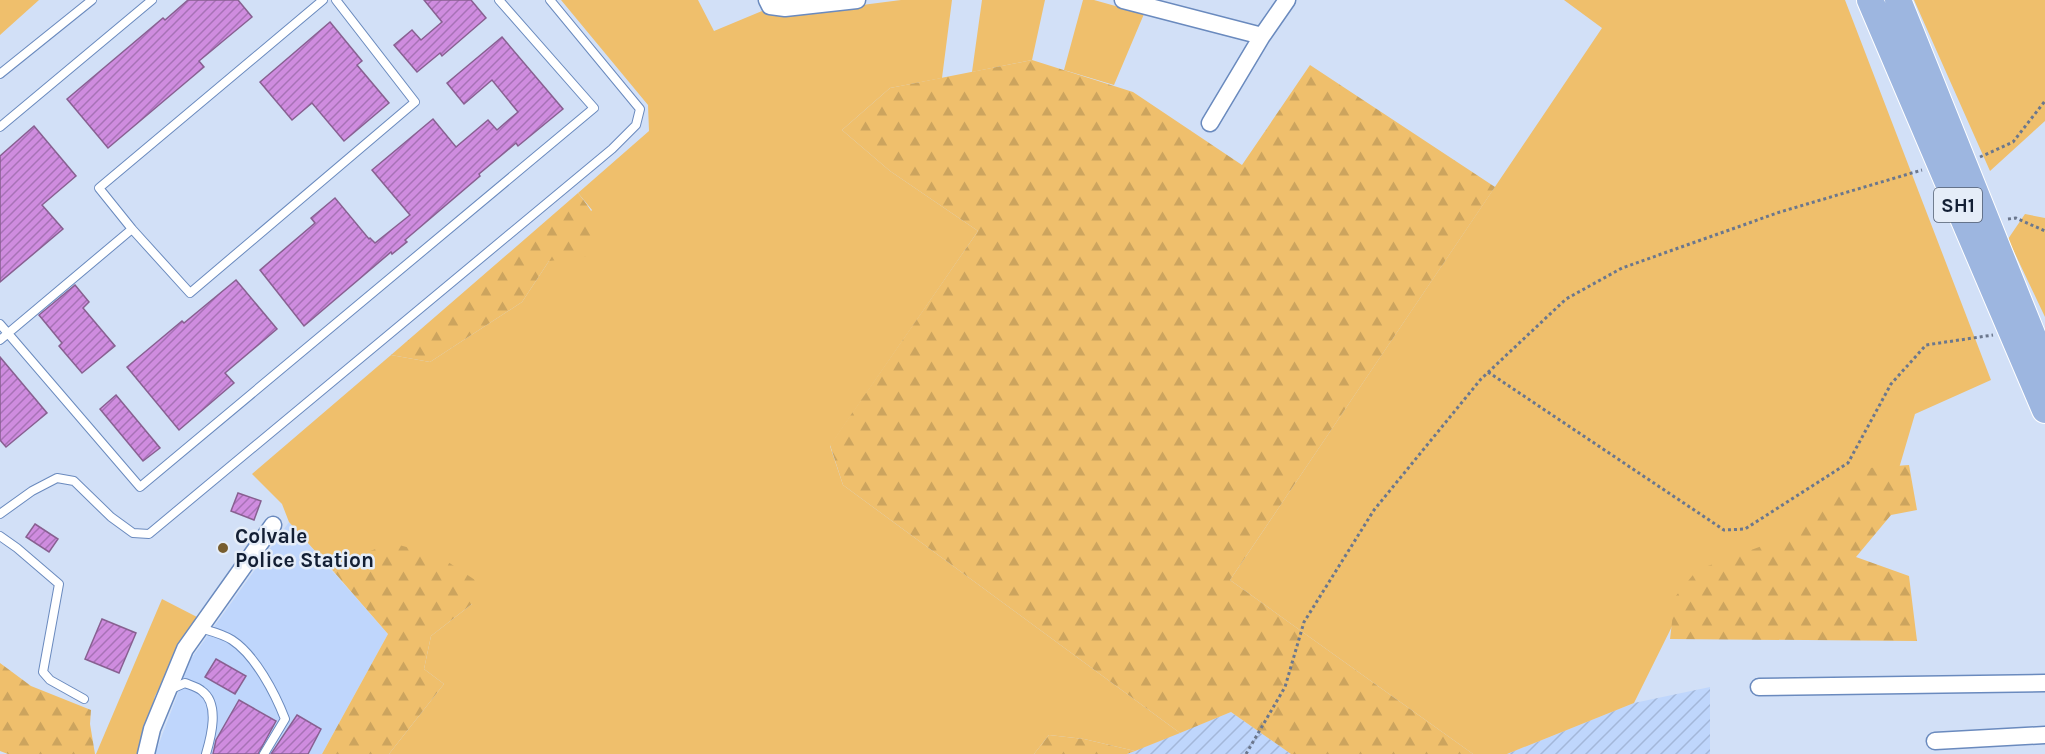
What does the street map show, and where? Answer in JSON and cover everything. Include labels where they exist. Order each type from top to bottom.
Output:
[{"type":"main road","name":"SH1","points":[[1870,0],[1952,165],[1987,223],[2045,367]]},
{"type":"main road","name":"SH1","points":[[1898,0],[1952,165],[2012,332],[2045,410]]},
{"type":"street","points":[[767,0],[770,6],[785,8],[857,0]]},
{"type":"street","points":[[1123,0],[1262,36]]},
{"type":"street","points":[[1210,123],[1262,36],[1287,0]]},
{"type":"street","points":[[149,752],[152,729],[185,649],[273,525]]},
{"type":"street","points":[[1759,687],[2045,683]]},
{"type":"street","points":[[1935,741],[2045,735]]},
{"type":"lane","points":[[0,74],[92,0]]},
{"type":"lane","points":[[0,128],[152,0]]},
{"type":"lane","points":[[323,0],[99,188],[132,229],[190,293],[415,102],[336,0]]},
{"type":"lane","points":[[0,324],[140,487],[594,108],[499,0]]},
{"type":"lane","points":[[0,514],[32,491],[57,478],[74,482],[111,517],[133,533],[149,534],[612,149],[636,125],[640,109],[550,0]]},
{"type":"lane","points":[[0,340],[132,229]]},
{"type":"lane","points":[[0,536],[58,584],[43,672],[50,680],[84,699]]},
{"type":"lane","points":[[200,628],[231,639],[250,658],[277,698],[285,719],[264,754]]},
{"type":"lane","points":[[168,690],[185,683],[204,692],[212,707],[212,734],[206,754]]},
{"type":"path","points":[[1246,754],[1285,687],[1304,622],[1374,510],[1488,372],[1566,299],[1622,268],[1780,212],[1952,165],[2013,142],[2045,101]]},
{"type":"path","points":[[1987,223],[2016,218],[2045,231]]},
{"type":"path","points":[[1488,372],[1724,530],[1745,529],[1848,463],[1891,384],[1926,345],[2012,332]]},
{"type":"shaded area","points":[[289,522],[388,634],[322,754],[155,754],[191,659]]},
{"type":"shaded area","points":[[1710,687],[1710,754],[1507,754],[1634,703]]},
{"type":"shaded area","points":[[1231,712],[1291,754],[1127,754]]},
{"type":"green space","points":[[0,0],[39,0],[0,35]]},
{"type":"green space","points":[[561,0],[698,0],[714,31],[762,11],[784,15],[901,0],[952,0],[942,78],[890,88],[842,130],[890,171],[978,231],[830,446],[843,485],[1180,733],[1135,751],[1084,739],[1049,735],[1034,754],[389,754],[444,684],[424,669],[431,636],[472,604],[351,558],[334,572],[289,522],[282,504],[252,474],[391,355],[430,362],[522,302],[549,261],[592,210],[578,193],[649,131],[648,105]]},
{"type":"green space","points":[[982,0],[1045,0],[1032,60],[972,72]]},
{"type":"green space","points":[[1083,0],[1094,0],[1144,14],[1114,85],[1064,70]]},
{"type":"green space","points":[[1564,0],[1845,0],[1991,380],[1915,414],[1892,492],[1695,580],[1634,703],[1507,754],[1473,754],[1230,580],[1602,28]]},
{"type":"green space","points":[[1914,0],[2045,0],[2045,121],[1990,171]]},
{"type":"green space","points":[[1032,60],[1133,92],[1242,165],[1310,65],[1495,187],[1230,580],[1473,754],[1291,754],[1231,712],[1180,733],[843,485],[830,445],[978,231],[890,171],[842,130],[890,88]]},
{"type":"green space","points":[[578,193],[596,222],[597,237],[593,256],[549,261],[522,302],[430,362],[391,355]]},
{"type":"green space","points":[[2025,214],[2045,218],[2045,317],[2008,239]]},
{"type":"green space","points":[[1909,465],[1917,510],[1891,515],[1856,557],[1909,576],[1917,641],[1670,639],[1675,597],[1697,570],[1770,543],[1868,468]]},
{"type":"green space","points":[[392,543],[439,556],[475,580],[472,604],[431,636],[424,669],[444,684],[389,754],[322,754],[388,634],[334,572],[351,558]]},
{"type":"green space","points":[[162,599],[197,617],[155,696],[139,754],[96,754]]},
{"type":"green space","points":[[0,663],[31,686],[91,710],[90,724],[95,754],[8,754],[0,751]]},
{"type":"green space","points":[[1049,735],[1084,739],[1135,751],[1127,754],[1034,754]]},
{"type":"building","points":[[188,0],[238,0],[252,17],[199,61],[204,67],[108,148],[67,99],[163,18],[165,20]]},
{"type":"building","points":[[424,0],[471,0],[486,18],[442,56],[440,53],[417,72],[394,45],[412,30],[421,40],[442,22]]},
{"type":"building","points":[[330,22],[362,61],[357,65],[389,103],[344,141],[312,103],[292,120],[260,82]]},
{"type":"building","points":[[502,37],[563,109],[518,146],[516,143],[479,174],[480,176],[405,240],[407,242],[392,254],[391,252],[304,326],[260,270],[315,223],[311,218],[335,198],[369,239],[375,243],[410,215],[372,170],[433,119],[456,147],[488,120],[497,130],[518,112],[492,80],[464,104],[447,83]]},
{"type":"building","points":[[34,126],[76,176],[42,205],[63,229],[0,282],[0,156]]},
{"type":"building","points":[[236,280],[277,329],[225,373],[234,383],[179,430],[127,367]]},
{"type":"building","points":[[75,285],[89,302],[83,308],[115,346],[82,373],[59,346],[62,343],[39,315]]},
{"type":"building","points":[[0,357],[47,413],[6,447],[0,440]]},
{"type":"building","points":[[116,395],[160,448],[143,461],[100,409]]},
{"type":"building","points":[[238,493],[261,501],[254,520],[231,511]]},
{"type":"building","points":[[35,524],[58,539],[49,552],[26,537]]},
{"type":"building","points":[[102,619],[136,633],[119,673],[85,659]]},
{"type":"building","points":[[216,659],[246,676],[235,694],[205,677]]},
{"type":"building","points":[[239,700],[276,721],[258,754],[213,754],[216,740]]},
{"type":"building","points":[[297,715],[321,729],[308,754],[271,754]]},
{"type":"place","name":"Colvale Police Station","points":[[223,548]]}]
